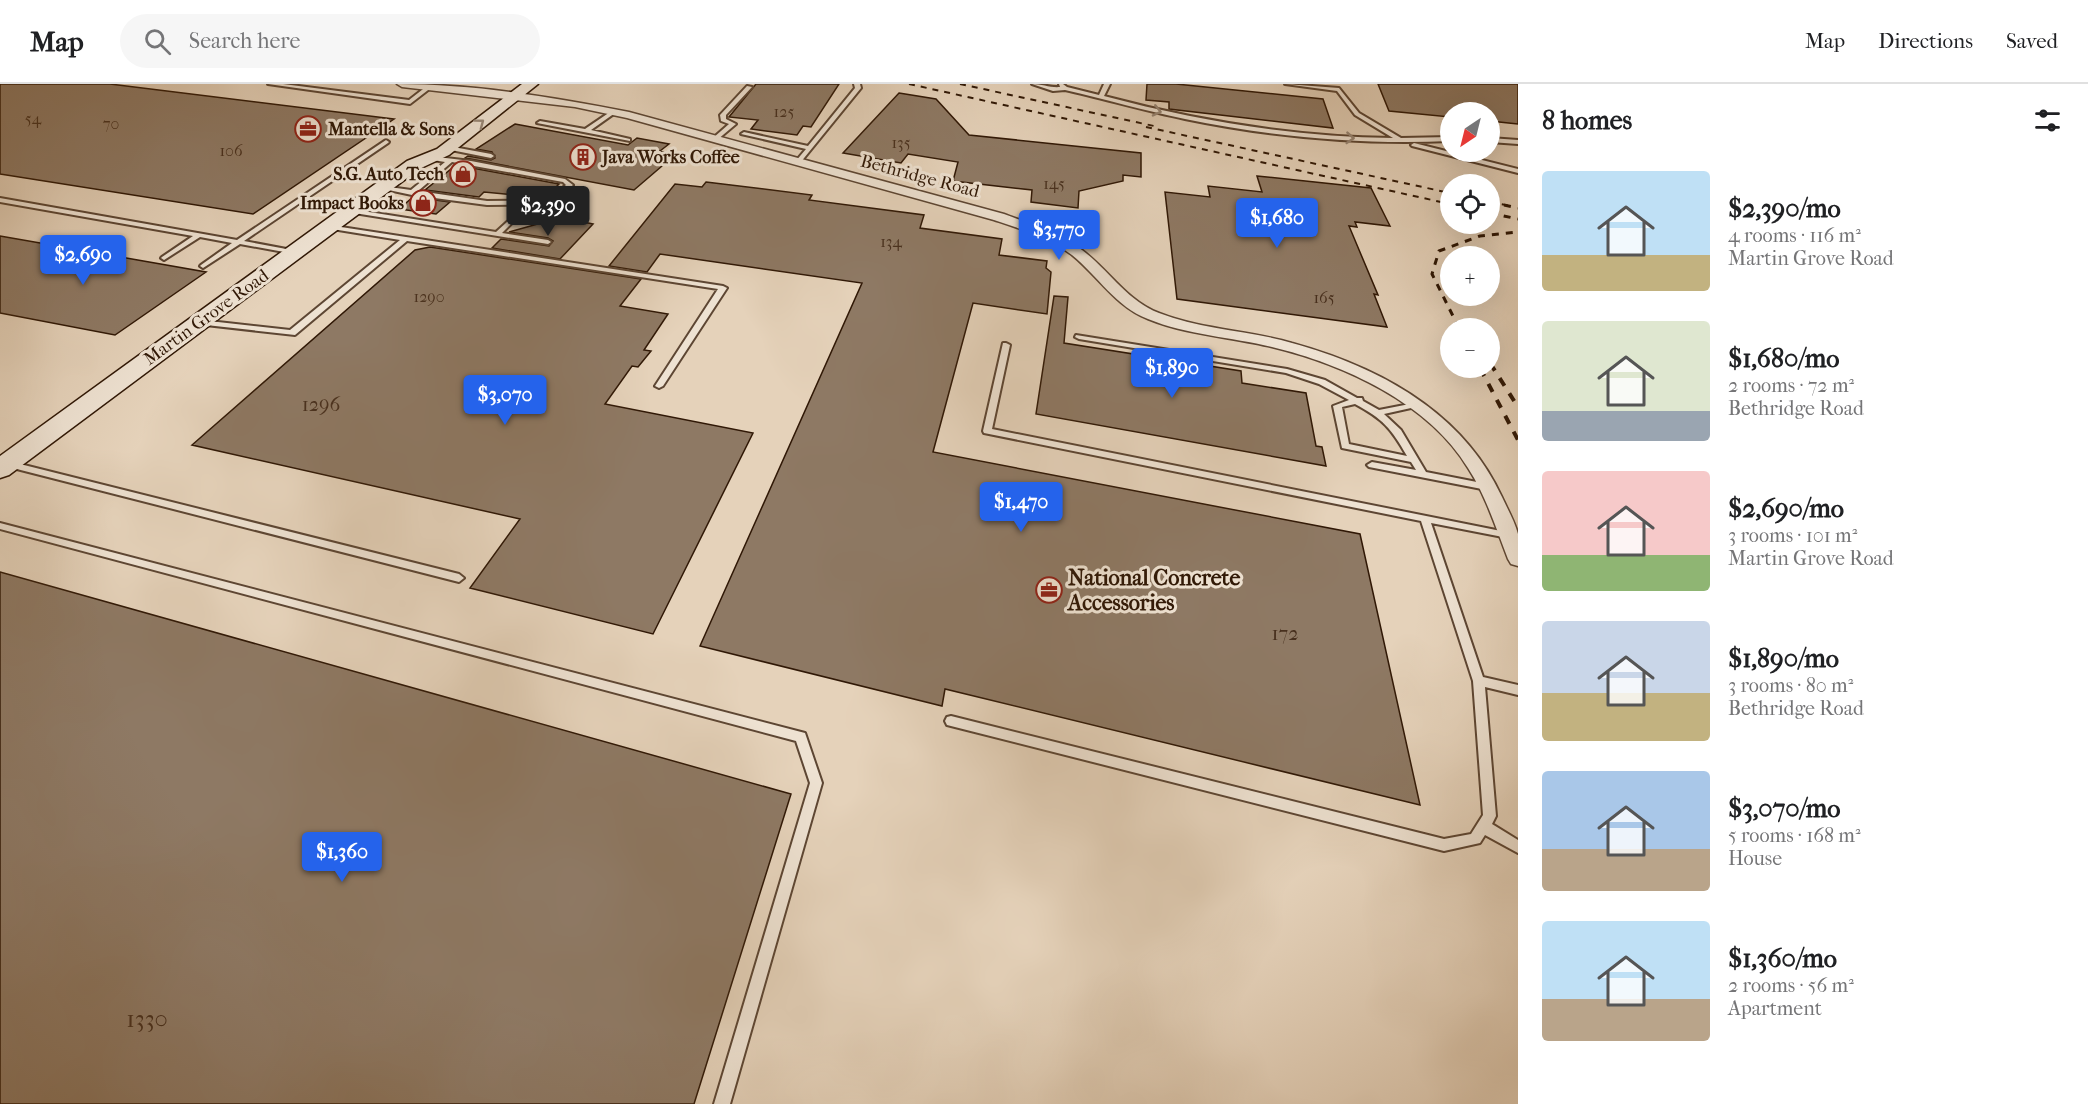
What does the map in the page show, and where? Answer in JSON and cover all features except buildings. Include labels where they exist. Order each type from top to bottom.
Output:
[{"type":"main road","name":"Martin Grove Road","points":[[421,161],[423,148],[496,95],[531,84]]},
{"type":"main road","name":"Martin Grove Road","points":[[4,467],[382,188],[421,161],[449,154],[512,90]]},
{"type":"street","points":[[402,84],[496,95]]},
{"type":"street","name":"Bethridge Road","points":[[512,90],[613,112],[999,217],[1045,234],[1083,257],[1117,294],[1152,315],[1286,346],[1352,369],[1417,404],[1467,452],[1487,487],[1518,559]]},
{"type":"lane","points":[[271,84],[410,102],[424,86]]},
{"type":"lane","points":[[798,162],[858,88],[857,84]]},
{"type":"lane","points":[[1035,84],[1053,89],[1063,86],[1203,121],[1338,137],[1402,141],[1440,139]]},
{"type":"lane","points":[[1101,97],[1107,84]]},
{"type":"lane","points":[[1288,84],[1339,90],[1357,114],[1402,141],[1518,171]]},
{"type":"lane","points":[[715,139],[732,124],[723,120],[723,115],[749,87]]},
{"type":"lane","points":[[586,131],[613,112]]},
{"type":"lane","points":[[540,123],[628,140]]},
{"type":"lane","points":[[744,134],[809,148]]},
{"type":"lane","points":[[1500,141],[1518,142]]},
{"type":"lane","points":[[203,266],[386,142]]},
{"type":"lane","points":[[382,188],[487,203],[551,202],[570,185],[565,181],[449,154]]},
{"type":"lane","points":[[412,193],[449,154],[491,156]]},
{"type":"lane","points":[[0,200],[295,252]]},
{"type":"lane","points":[[350,211],[548,242]]},
{"type":"lane","points":[[497,234],[518,214]]},
{"type":"lane","points":[[328,227],[723,288],[659,386]]},
{"type":"lane","points":[[164,258],[199,235]]},
{"type":"lane","points":[[200,322],[292,333],[406,239]]},
{"type":"lane","points":[[1079,337],[1287,370],[1322,382],[1378,412],[1398,432],[1424,475]]},
{"type":"lane","points":[[1006,345],[987,431],[1508,535]]},
{"type":"lane","points":[[1359,400],[1337,406],[1344,446],[1414,460]]},
{"type":"lane","points":[[1378,412],[1417,404]]},
{"type":"lane","points":[[1372,465],[1487,487]]},
{"type":"lane","points":[[4,467],[459,578]]},
{"type":"lane","points":[[951,721],[1444,845],[1475,838],[1490,816],[1479,681],[1425,519]]},
{"type":"lane","points":[[0,526],[801,737],[816,783],[722,1104]]},
{"type":"lane","points":[[1479,681],[1518,690]]},
{"type":"lane","points":[[1484,826],[1518,847]]},
{"type":"railway","points":[[909,84],[1440,202]]},
{"type":"railway","points":[[960,84],[1154,126]]},
{"type":"railway","points":[[1146,127],[1440,191]]},
{"type":"railway","points":[[1500,204],[1511,206]]},
{"type":"railway","points":[[1504,205],[1518,208]]},
{"type":"railway","points":[[1500,215],[1518,219]]},
{"type":"railway","points":[[1454,318],[1432,274],[1439,251],[1480,236],[1518,232]]},
{"type":"railway","points":[[1485,378],[1518,440]]},
{"type":"railway","points":[[1500,378],[1518,407]]},
{"type":"place","name":"Mantella & Sons","points":[[308,129]]},
{"type":"place","name":"Java Works Coffee","points":[[583,157]]},
{"type":"place","name":"S.G. Auto Tech","points":[[463,174]]},
{"type":"place","name":"Impact Books","points":[[423,203]]},
{"type":"place","name":"National Concrete Accessories","points":[[1049,590]]}]
